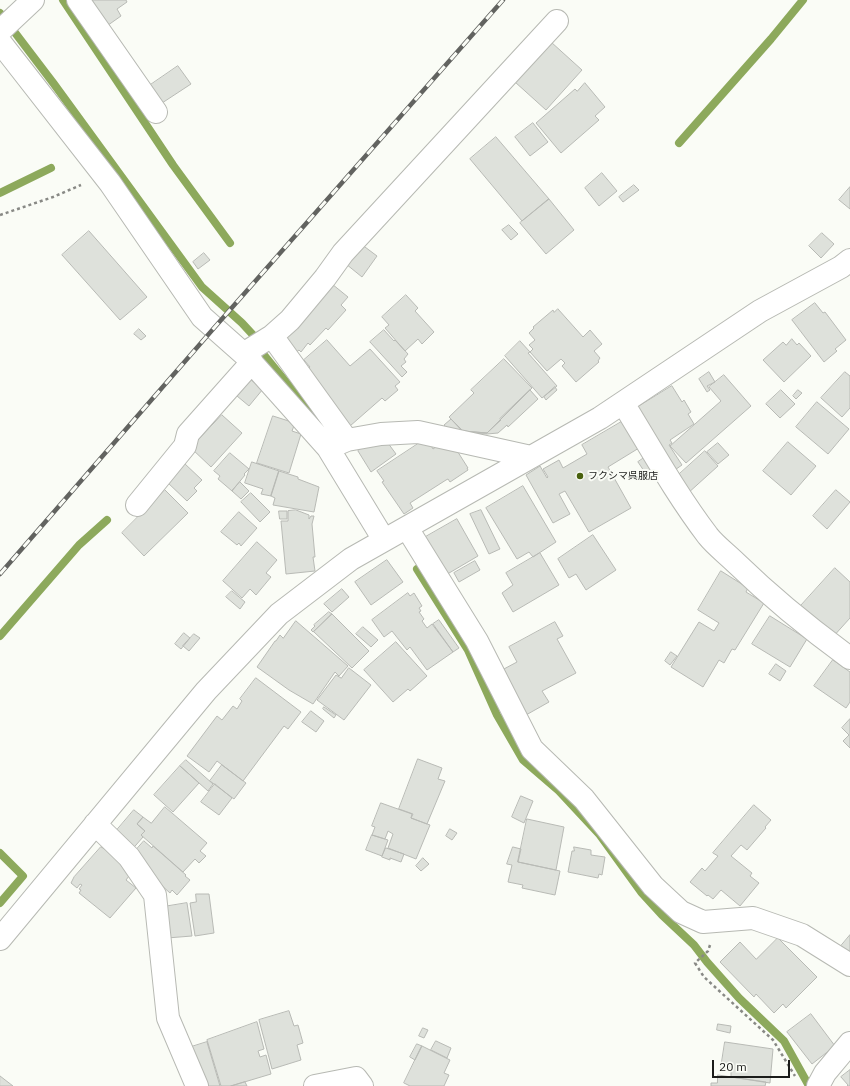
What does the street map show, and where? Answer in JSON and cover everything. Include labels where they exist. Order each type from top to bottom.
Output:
[{"type":"street","points":[[33,0],[4,30],[202,317],[257,348],[337,444],[384,540]]},
{"type":"street","points":[[78,0],[156,112]]},
{"type":"street","points":[[136,505],[186,446],[188,434],[257,348],[295,314],[325,278],[343,253],[557,21]]},
{"type":"street","points":[[0,939],[206,691],[279,614],[351,559],[600,418],[760,311],[847,269]]},
{"type":"street","points":[[257,348],[337,444]]},
{"type":"street","points":[[623,402],[684,502],[709,537],[748,575],[828,642],[850,658]]},
{"type":"street","points":[[337,444],[381,434],[418,432],[530,458]]},
{"type":"street","points":[[407,528],[477,641],[532,749],[584,799],[653,886],[681,912],[703,922],[753,918],[802,935],[850,965]]},
{"type":"street","points":[[95,824],[129,857],[155,895],[168,1018],[197,1086]]},
{"type":"street","points":[[818,1086],[825,1073],[850,1044]]},
{"type":"street","points":[[315,1086],[356,1078],[362,1086]]},
{"type":"path","points":[[0,215],[53,198],[104,175]]},
{"type":"path","points":[[706,953],[695,963],[704,977],[773,1040],[797,1080]]},
{"type":"building","points":[[85,0],[126,0],[127,2],[117,9],[121,16],[104,28]]},
{"type":"building","points":[[551,42],[582,70],[546,110],[515,82]]},
{"type":"building","points":[[178,66],[191,84],[159,105],[146,88]]},
{"type":"building","points":[[585,83],[605,107],[595,116],[599,120],[561,153],[536,123],[575,89],[577,91]]},
{"type":"building","points":[[533,123],[548,142],[530,156],[515,137]]},
{"type":"building","points":[[496,137],[549,199],[522,221],[470,159]]},
{"type":"building","points":[[602,173],[617,191],[599,206],[585,188]]},
{"type":"building","points":[[634,185],[639,190],[623,202],[619,197]]},
{"type":"building","points":[[850,187],[850,209],[839,200]]},
{"type":"building","points":[[549,199],[574,230],[546,254],[520,223]]},
{"type":"building","points":[[509,225],[518,234],[511,240],[502,230]]},
{"type":"building","points":[[89,231],[147,297],[120,320],[62,255]]},
{"type":"building","points":[[822,233],[834,244],[821,258],[809,246]]},
{"type":"building","points":[[361,244],[377,256],[362,277],[346,264]]},
{"type":"building","points":[[204,253],[210,260],[198,269],[193,262]]},
{"type":"building","points":[[332,284],[348,297],[341,305],[346,310],[328,330],[326,328],[310,345],[308,343],[301,352],[299,350],[295,353],[280,340]]},
{"type":"building","points":[[406,295],[418,308],[415,311],[434,332],[422,344],[418,339],[405,351],[385,328],[389,325],[382,317]]},
{"type":"building","points":[[815,303],[823,313],[825,312],[846,340],[835,349],[837,351],[824,362],[792,320]]},
{"type":"building","points":[[558,309],[583,337],[590,330],[602,344],[594,351],[600,358],[598,361],[599,362],[576,382],[562,366],[565,363],[561,359],[547,371],[530,352],[533,349],[529,345],[535,340],[529,333],[534,328],[533,327],[553,310],[554,312]]},
{"type":"building","points":[[139,329],[146,336],[141,340],[134,334]]},
{"type":"building","points":[[384,330],[408,354],[404,359],[406,362],[401,366],[407,372],[402,377],[370,342]]},
{"type":"building","points":[[792,339],[797,345],[799,343],[811,356],[784,382],[763,360],[783,342],[786,345]]},
{"type":"building","points":[[327,340],[350,366],[370,349],[400,382],[395,386],[398,390],[385,401],[382,398],[350,426],[304,373],[310,367],[304,360]]},
{"type":"building","points":[[520,341],[530,352],[528,353],[557,386],[542,398],[505,356]]},
{"type":"building","points":[[504,359],[532,388],[487,433],[463,431],[449,417],[474,393],[471,390]]},
{"type":"building","points":[[709,372],[715,382],[707,386],[710,390],[707,392],[699,379]]},
{"type":"building","points":[[845,372],[850,376],[850,408],[842,417],[821,398]]},
{"type":"building","points":[[724,375],[751,406],[686,463],[670,446],[721,401],[709,387]]},
{"type":"building","points":[[251,380],[263,389],[249,406],[237,396]]},
{"type":"building","points":[[672,386],[682,402],[684,400],[691,412],[688,414],[694,424],[670,440],[672,443],[669,445],[682,465],[669,474],[630,412]]},
{"type":"building","points":[[555,387],[557,390],[546,400],[544,397]]},
{"type":"building","points":[[530,390],[538,399],[508,427],[507,425],[498,433],[487,434],[469,433],[449,430],[444,425],[451,419],[462,431],[487,433]]},
{"type":"building","points":[[781,390],[795,404],[780,418],[766,404]]},
{"type":"building","points":[[798,390],[802,393],[796,399],[793,396]]},
{"type":"building","points":[[817,402],[849,429],[828,454],[796,427]]},
{"type":"building","points":[[222,415],[242,433],[211,467],[191,448]]},
{"type":"building","points":[[273,416],[295,423],[292,431],[301,434],[289,473],[257,463]]},
{"type":"building","name":"フクシマ呉服店","points":[[623,421],[639,448],[608,467],[631,508],[589,532],[565,491],[559,494],[570,514],[553,523],[526,475],[540,466],[547,478],[548,477],[543,469],[559,460],[563,468],[587,454],[582,445]]},
{"type":"building","points":[[378,436],[385,439],[396,454],[371,472],[358,451]]},
{"type":"building","points":[[427,438],[433,449],[449,438],[468,470],[450,482],[448,479],[446,480],[410,503],[413,508],[404,514],[382,482],[384,481],[377,471]]},
{"type":"building","points":[[788,442],[816,466],[791,495],[763,471]]},
{"type":"building","points":[[718,443],[729,455],[718,464],[707,452]]},
{"type":"building","points":[[705,451],[718,466],[687,494],[674,479]]},
{"type":"building","points":[[230,453],[249,469],[232,491],[218,479],[220,476],[214,471]]},
{"type":"building","points":[[647,456],[655,468],[646,474],[638,462]]},
{"type":"building","points":[[252,462],[279,471],[271,496],[261,494],[263,489],[245,483]]},
{"type":"building","points":[[184,463],[202,480],[194,488],[197,491],[187,501],[167,482]]},
{"type":"building","points":[[279,471],[298,477],[298,479],[319,487],[314,512],[273,505],[275,498],[271,496]]},
{"type":"building","points":[[240,482],[249,491],[241,499],[232,491]]},
{"type":"building","points":[[523,486],[556,542],[533,557],[529,552],[517,559],[486,508]]},
{"type":"building","points":[[165,490],[188,513],[144,556],[122,533]]},
{"type":"building","points":[[836,490],[850,502],[827,529],[813,516]]},
{"type":"building","points":[[251,493],[270,512],[260,522],[241,502]]},
{"type":"building","points":[[296,510],[309,515],[309,519],[311,516],[314,516],[312,524],[315,571],[286,574],[281,521],[288,521],[288,511]]},
{"type":"building","points":[[481,510],[500,549],[489,554],[470,514]]},
{"type":"building","points":[[279,511],[287,511],[287,519],[280,519]]},
{"type":"building","points":[[239,512],[257,528],[241,546],[239,543],[237,545],[221,532]]},
{"type":"building","points":[[457,519],[478,556],[444,576],[422,539]]},
{"type":"building","points":[[593,535],[616,570],[586,590],[576,574],[569,578],[558,559]]},
{"type":"building","points":[[257,542],[277,560],[266,573],[271,577],[256,595],[250,589],[242,598],[223,581]]},
{"type":"building","points":[[540,553],[559,585],[513,612],[502,593],[513,585],[506,573]]},
{"type":"building","points":[[387,560],[403,582],[371,605],[355,582]]},
{"type":"building","points":[[475,561],[480,570],[459,582],[454,573]]},
{"type":"building","points":[[835,568],[850,582],[850,618],[832,638],[797,610]]},
{"type":"building","points":[[721,571],[748,588],[746,592],[764,603],[735,650],[732,649],[724,663],[719,660],[703,687],[671,667],[699,622],[714,631],[719,623],[698,610]]},
{"type":"building","points":[[342,589],[349,597],[332,612],[324,604]]},
{"type":"building","points":[[232,591],[245,602],[240,609],[226,597]]},
{"type":"building","points":[[408,593],[410,596],[414,593],[422,606],[419,608],[421,611],[419,612],[424,619],[422,621],[427,628],[432,624],[453,652],[427,670],[410,647],[407,650],[392,631],[384,637],[372,620]]},
{"type":"building","points":[[329,612],[332,614],[313,632],[311,630],[315,626],[314,625]]},
{"type":"building","points":[[332,614],[369,651],[352,668],[314,632]]},
{"type":"building","points":[[770,616],[807,639],[790,667],[752,644]]},
{"type":"building","points":[[439,620],[459,648],[453,652],[433,624]]},
{"type":"building","points":[[296,621],[348,666],[339,676],[335,672],[313,704],[289,690],[257,667],[280,635],[283,638]]},
{"type":"building","points":[[555,622],[563,636],[557,639],[576,673],[542,691],[549,702],[526,715],[502,670],[517,662],[509,647]]},
{"type":"building","points":[[363,627],[378,640],[371,647],[356,634]]},
{"type":"building","points":[[184,633],[190,638],[181,649],[175,644]]},
{"type":"building","points":[[194,634],[200,638],[189,651],[183,646]]},
{"type":"building","points":[[396,642],[427,676],[410,691],[408,689],[393,702],[364,670]]},
{"type":"building","points":[[671,652],[677,656],[670,665],[665,661]]},
{"type":"building","points":[[833,660],[850,672],[850,702],[846,708],[814,686]]},
{"type":"building","points":[[776,664],[786,671],[780,681],[769,674]]},
{"type":"building","points":[[349,668],[371,685],[344,720],[317,700],[336,675],[341,678]]},
{"type":"building","points":[[256,678],[301,712],[288,729],[284,726],[243,781],[217,761],[209,772],[187,756],[217,716],[222,720],[233,706],[237,709],[242,701],[240,699]]},
{"type":"building","points":[[324,707],[336,715],[334,718],[323,709]]},
{"type":"building","points":[[311,711],[324,721],[316,732],[302,722]]},
{"type":"building","points":[[850,719],[850,748],[843,741],[849,735],[842,728]]},
{"type":"building","points":[[418,759],[442,768],[438,779],[445,781],[427,824],[411,818],[413,814],[399,809]]},
{"type":"building","points":[[186,760],[213,784],[208,791],[180,766]]},
{"type":"building","points":[[222,765],[246,783],[234,799],[210,781]]},
{"type":"building","points":[[180,766],[199,783],[173,812],[154,795]]},
{"type":"building","points":[[215,784],[232,798],[219,815],[201,802]]},
{"type":"building","points":[[521,796],[533,801],[524,823],[512,817]]},
{"type":"building","points":[[381,803],[412,814],[411,818],[430,825],[416,859],[388,848],[393,834],[388,831],[385,839],[372,835],[375,827],[372,826]]},
{"type":"building","points":[[754,805],[771,820],[747,850],[741,845],[731,856],[752,873],[750,876],[759,883],[740,906],[721,890],[713,899],[690,882],[702,868],[705,871],[718,856],[713,853]]},
{"type":"building","points":[[165,807],[207,843],[200,851],[206,856],[199,863],[195,859],[183,872],[141,835],[145,831],[137,824],[143,817],[151,823]]},
{"type":"building","points":[[134,810],[143,817],[137,824],[145,831],[141,835],[143,837],[129,853],[111,837]]},
{"type":"building","points":[[527,819],[564,827],[556,870],[518,862]]},
{"type":"building","points":[[450,829],[457,833],[452,840],[446,836]]},
{"type":"building","points":[[372,835],[388,840],[382,856],[366,850]]},
{"type":"building","points":[[144,841],[152,848],[153,846],[190,880],[177,895],[172,890],[170,893],[130,857]]},
{"type":"building","points":[[101,847],[132,872],[126,880],[136,888],[110,918],[79,893],[81,890],[79,889],[82,885],[80,884],[77,888],[71,883],[74,877]]},
{"type":"building","points":[[513,847],[521,849],[518,862],[560,871],[555,895],[522,888],[523,885],[508,882],[512,865],[507,864]]},
{"type":"building","points":[[574,847],[591,850],[591,855],[605,857],[602,875],[599,874],[598,878],[568,872]]},
{"type":"building","points":[[386,848],[404,854],[401,862],[382,857]]},
{"type":"building","points":[[423,858],[429,864],[421,871],[416,866]]},
{"type":"building","points":[[196,894],[209,894],[214,933],[195,936],[190,903],[196,902]]},
{"type":"building","points":[[187,903],[192,936],[167,938],[163,907]]},
{"type":"building","points":[[850,935],[850,953],[841,946]]},
{"type":"building","points":[[778,938],[817,977],[786,1008],[783,1004],[774,1013],[756,994],[754,997],[720,962],[740,942],[756,959]]},
{"type":"building","points":[[289,1011],[294,1026],[298,1025],[303,1043],[297,1045],[301,1060],[272,1069],[259,1020]]},
{"type":"building","points":[[811,1014],[835,1046],[812,1064],[787,1032]]},
{"type":"building","points":[[257,1022],[264,1049],[258,1051],[260,1057],[266,1055],[271,1074],[231,1086],[221,1086],[207,1040]]},
{"type":"building","points":[[718,1024],[731,1026],[730,1033],[717,1030]]},
{"type":"building","points":[[423,1028],[428,1030],[424,1038],[419,1036]]},
{"type":"building","points":[[436,1041],[451,1048],[447,1058],[431,1050]]},
{"type":"building","points":[[207,1042],[220,1086],[202,1086],[188,1048]]},
{"type":"building","points":[[725,1042],[773,1049],[770,1083],[731,1077],[731,1070],[721,1068]]},
{"type":"building","points":[[417,1044],[422,1046],[415,1060],[410,1057]]},
{"type":"building","points":[[422,1046],[450,1060],[444,1073],[449,1075],[444,1086],[410,1086],[404,1083]]},
{"type":"building","points":[[850,1070],[850,1086],[847,1086],[848,1085],[841,1077]]},
{"type":"building","points":[[718,1075],[766,1082],[765,1086],[711,1086],[711,1083],[717,1083]]},
{"type":"building","points":[[0,1076],[13,1086],[0,1086]]},
{"type":"building","points":[[245,1082],[247,1086],[231,1086]]},
{"type":"waterway","points":[[63,0],[173,165],[230,243]]},
{"type":"waterway","points":[[679,143],[771,39],[803,0]]},
{"type":"waterway","points":[[0,13],[54,84],[202,287],[242,323],[254,336],[264,355],[317,420]]},
{"type":"waterway","points":[[0,193],[51,168]]},
{"type":"waterway","points":[[0,636],[79,545],[107,520]]},
{"type":"waterway","points":[[417,569],[468,650],[497,715],[523,760],[559,791],[599,834],[641,892],[662,915],[694,945],[739,998],[784,1041],[809,1086]]},
{"type":"waterway","points":[[0,853],[23,876],[0,903]]},
{"type":"railway","points":[[0,574],[503,0]]},
{"type":"place","name":"フクシマ呉服店","points":[[580,476]]}]
